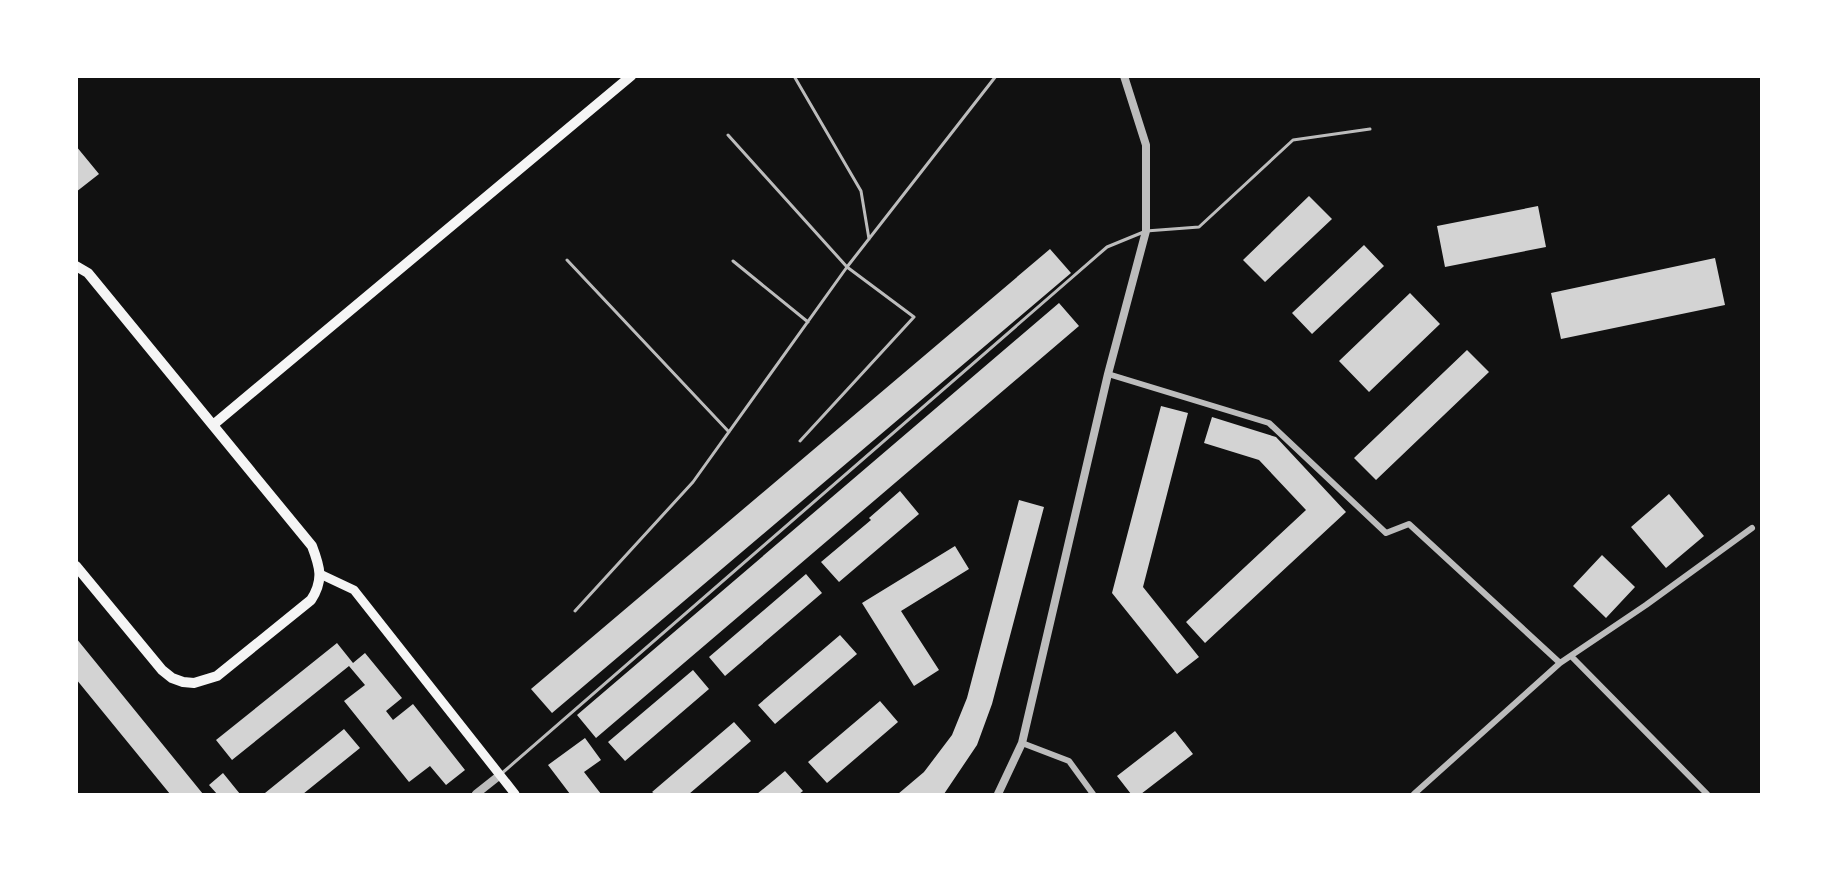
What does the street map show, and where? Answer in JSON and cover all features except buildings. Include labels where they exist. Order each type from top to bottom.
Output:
[{"type":"main road","points":[[213,425],[631,76]]},
{"type":"main road","points":[[76,266],[88,273],[312,546],[320,574],[319,588],[311,600],[217,676],[194,683],[172,678],[162,670],[76,566]]},
{"type":"main road","points":[[320,574],[354,590],[515,795]]},
{"type":"street","points":[[998,795],[1022,743],[1108,374],[1146,231],[1146,144],[1124,76]]},
{"type":"street","points":[[1108,374],[1269,423],[1386,533],[1409,524],[1560,663]]},
{"type":"street","points":[[1414,795],[1560,663],[1646,605],[1752,528]]},
{"type":"street","points":[[1571,656],[1707,795]]},
{"type":"street","points":[[1022,743],[1069,761],[1093,795]]},
{"type":"street","points":[[476,795],[500,775]]},
{"type":"lane","points":[[794,76],[861,191],[869,239]]},
{"type":"lane","points":[[575,611],[693,482],[847,267],[996,76]]},
{"type":"lane","points":[[500,775],[1107,247],[1146,231],[1199,227],[1293,140],[1370,129]]},
{"type":"lane","points":[[728,135],[847,267],[914,317],[800,441]]},
{"type":"lane","points":[[567,260],[729,432]]},
{"type":"lane","points":[[734,261],[808,322]]}]
